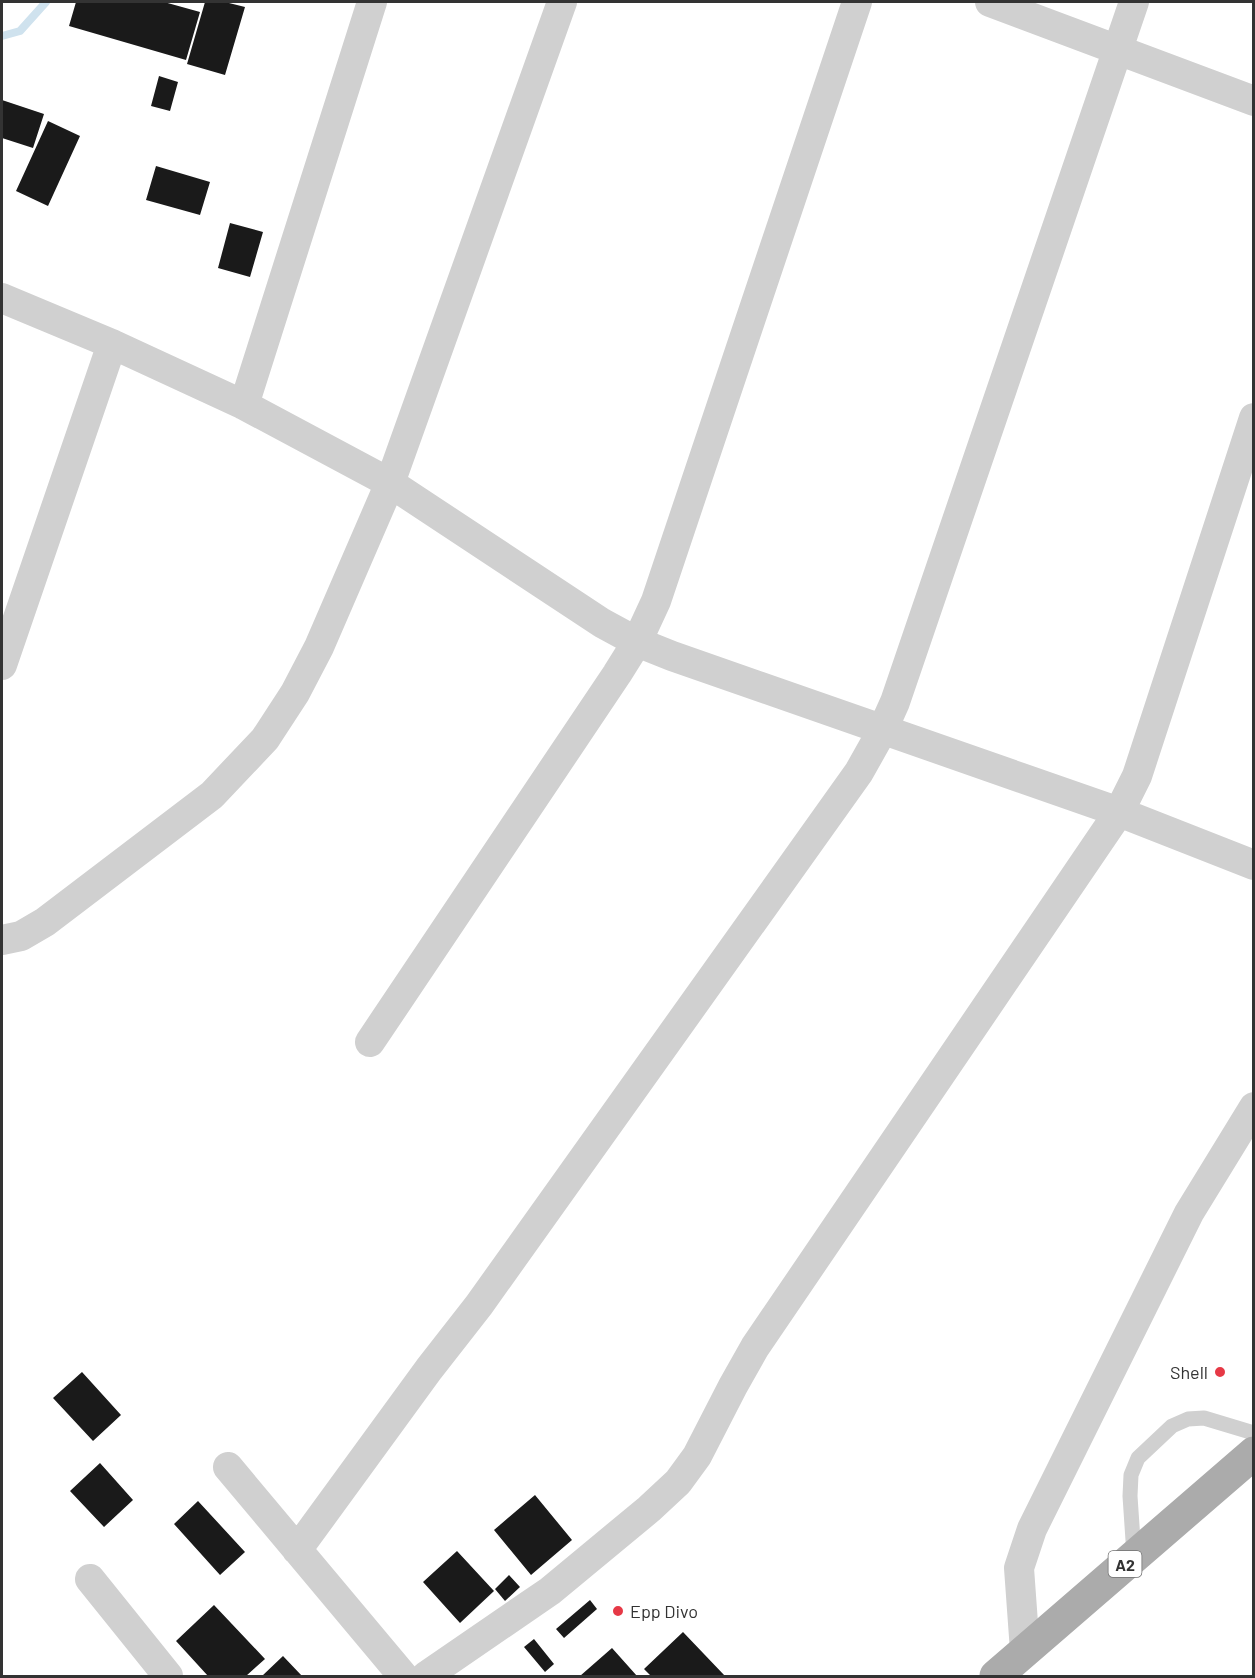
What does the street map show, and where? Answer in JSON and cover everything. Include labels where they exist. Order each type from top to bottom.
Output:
[{"type":"main road","name":"A2","points":[[996,1677],[1254,1453]]},
{"type":"street","points":[[244,405],[372,2]]},
{"type":"street","points":[[2,940],[21,936],[45,922],[212,795],[265,739],[295,693],[319,646],[390,483],[562,2]]},
{"type":"street","points":[[370,1042],[637,642],[656,601],[858,2]]},
{"type":"street","points":[[990,2],[1254,101]]},
{"type":"street","points":[[297,1550],[429,1369],[479,1305],[859,772],[882,731],[898,691],[1134,2]]},
{"type":"street","points":[[2,298],[112,344],[244,405],[390,483],[603,623],[637,642],[882,731],[1119,812],[1254,865]]},
{"type":"street","points":[[2,665],[112,344]]},
{"type":"street","points":[[426,1677],[550,1591],[649,1509],[678,1482],[697,1456],[755,1347],[1119,812],[1137,776],[1254,418]]},
{"type":"street","points":[[1025,1651],[1019,1568],[1032,1530],[1189,1213],[1254,1107]]},
{"type":"street","points":[[228,1467],[403,1677]]},
{"type":"street","points":[[90,1579],[168,1677]]},
{"type":"lane","points":[[1134,1556],[1130,1496],[1131,1475],[1138,1458],[1172,1426],[1188,1419],[1204,1418],[1254,1433]]},
{"type":"building","points":[[76,2],[164,2],[200,12],[186,60],[69,26]]},
{"type":"building","points":[[205,2],[225,2],[245,7],[225,75],[187,64]]},
{"type":"building","points":[[159,76],[178,82],[170,111],[151,106]]},
{"type":"building","points":[[2,100],[44,114],[33,148],[2,138]]},
{"type":"building","points":[[48,121],[80,136],[48,206],[16,191]]},
{"type":"building","points":[[156,166],[210,182],[200,215],[146,200]]},
{"type":"building","points":[[230,223],[263,232],[250,277],[218,268]]},
{"type":"building","points":[[82,1372],[121,1415],[93,1441],[53,1398]]},
{"type":"building","points":[[100,1463],[133,1500],[104,1527],[70,1491]]},
{"type":"building","points":[[535,1495],[572,1540],[531,1575],[494,1530]]},
{"type":"building","points":[[198,1501],[245,1552],[220,1575],[174,1524]]},
{"type":"building","points":[[457,1551],[494,1591],[460,1623],[423,1582]]},
{"type":"building","points":[[509,1575],[520,1587],[505,1601],[495,1589]]},
{"type":"building","points":[[590,1600],[597,1609],[564,1638],[556,1629]]},
{"type":"building","points":[[214,1605],[265,1659],[246,1676],[208,1676],[176,1641]]},
{"type":"building","points":[[683,1632],[725,1676],[651,1676],[644,1669]]},
{"type":"building","points":[[534,1639],[554,1664],[545,1672],[524,1647]]},
{"type":"building","points":[[612,1648],[637,1676],[580,1676]]},
{"type":"building","points":[[283,1656],[302,1676],[262,1676]]},
{"type":"waterway","points":[[2,36],[20,31],[46,2]]},
{"type":"place","name":"Shell","points":[[1220,1372]]},
{"type":"place","name":"Epp Divo","points":[[618,1611]]}]
